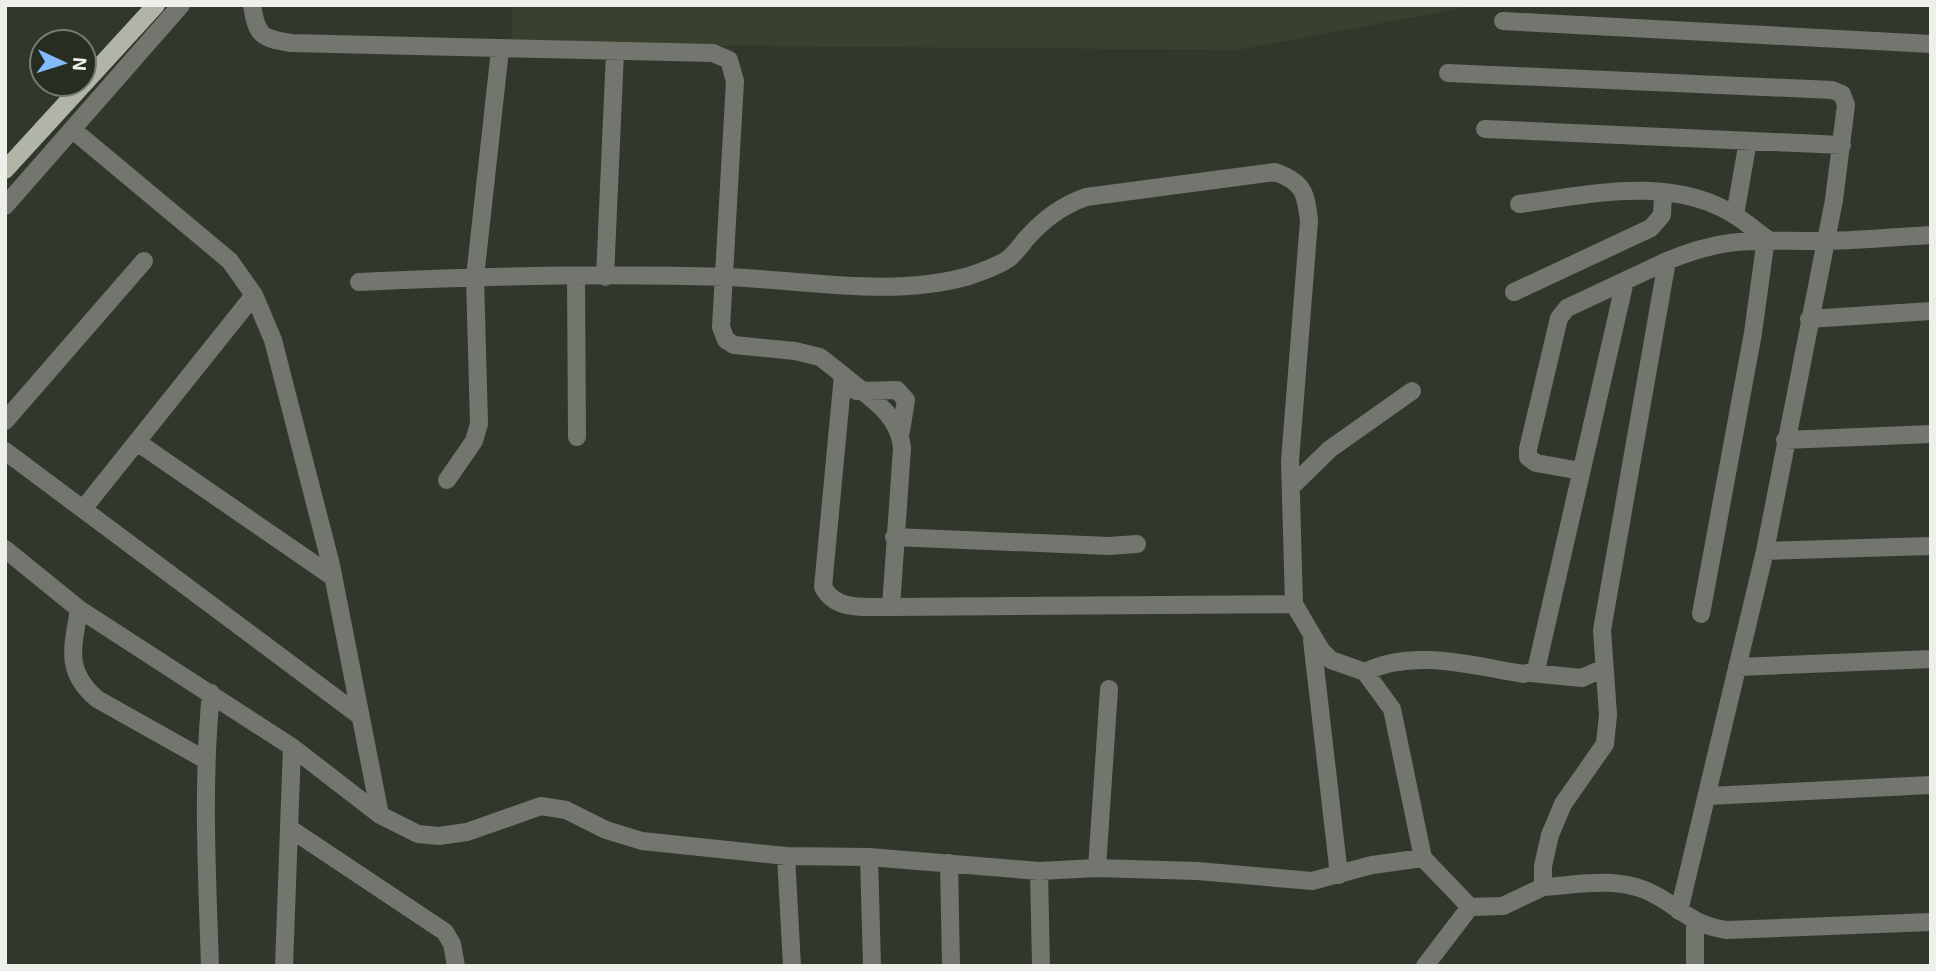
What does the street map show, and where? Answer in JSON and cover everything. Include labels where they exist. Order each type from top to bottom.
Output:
[{"type":"main road","points":[[5,170],[156,5]]},
{"type":"street","points":[[5,206],[181,5]]},
{"type":"street","points":[[252,5],[257,30],[265,37],[283,42],[500,50],[713,53],[729,60],[735,82],[721,327],[726,340],[734,345],[795,351],[820,358],[890,415],[901,431],[891,607]]},
{"type":"street","points":[[1503,21],[1931,44]]},
{"type":"street","points":[[447,480],[474,441],[479,424],[475,276],[500,50]]},
{"type":"street","points":[[605,277],[615,52]]},
{"type":"street","points":[[1448,73],[1832,90],[1842,94],[1846,105],[1826,241],[1784,440],[1765,551],[1679,911]]},
{"type":"street","points":[[1485,129],[1842,145]]},
{"type":"street","points":[[73,130],[230,261],[254,295],[273,340],[333,577],[380,816]]},
{"type":"street","points":[[1735,215],[1748,141]]},
{"type":"street","points":[[359,282],[475,276],[725,277],[863,285],[937,283],[971,275],[1008,258],[1044,220],[1065,205],[1086,197],[1275,172],[1294,179],[1307,197],[1309,221],[1290,461],[1294,604],[1312,640],[1331,660],[1365,672],[1392,709],[1423,858],[1470,907],[1503,906],[1542,887],[1609,882],[1647,891],[1695,922],[1727,930],[1931,922]]},
{"type":"street","points":[[1519,204],[1627,191],[1663,192],[1684,196],[1735,215],[1766,238]]},
{"type":"street","points":[[1514,292],[1651,228],[1662,215],[1663,192]]},
{"type":"street","points":[[1581,471],[1536,463],[1528,457],[1554,330],[1567,308],[1667,261],[1717,243],[1766,238],[1826,241],[1931,235]]},
{"type":"street","points":[[1701,614],[1753,332],[1766,238]]},
{"type":"street","points":[[5,421],[144,261]]},
{"type":"street","points":[[1542,887],[1543,866],[1550,835],[1563,804],[1605,744],[1608,715],[1602,630],[1607,590],[1667,261]]},
{"type":"street","points":[[576,277],[577,437]]},
{"type":"street","points":[[1531,673],[1539,664],[1625,281]]},
{"type":"street","points":[[83,509],[254,295]]},
{"type":"street","points":[[1810,319],[1931,311]]},
{"type":"street","points":[[843,375],[823,587],[829,599],[837,604],[891,607],[1294,604]]},
{"type":"street","points":[[841,401],[859,389]]},
{"type":"street","points":[[1291,487],[1330,449],[1412,391]]},
{"type":"street","points":[[1784,440],[1931,434]]},
{"type":"street","points":[[137,442],[333,577]]},
{"type":"street","points":[[5,451],[360,716]]},
{"type":"street","points":[[894,537],[1109,546],[1138,544]]},
{"type":"street","points":[[1765,551],[1931,546]]},
{"type":"street","points":[[5,549],[79,609],[211,692],[292,747],[380,816],[418,834],[439,836],[467,832],[541,806],[566,810],[606,831],[642,841],[786,856],[869,857],[1039,871],[1097,868],[1197,871],[1312,881],[1372,865],[1423,858]]},
{"type":"street","points":[[79,609],[71,661],[83,687],[97,699],[204,759]]},
{"type":"street","points":[[1312,640],[1339,875]]},
{"type":"street","points":[[1365,672],[1403,659],[1436,660],[1582,678],[1604,668]]},
{"type":"street","points":[[1737,667],[1931,659]]},
{"type":"street","points":[[1097,868],[1110,689]]},
{"type":"street","points":[[210,966],[205,888],[204,759],[211,692]]},
{"type":"street","points":[[284,966],[292,747]]},
{"type":"street","points":[[1707,796],[1931,785]]},
{"type":"street","points":[[289,828],[445,932],[452,944],[457,966]]},
{"type":"street","points":[[786,856],[792,966]]},
{"type":"street","points":[[869,857],[872,966]]},
{"type":"street","points":[[949,863],[951,966]]},
{"type":"street","points":[[1039,871],[1041,966]]},
{"type":"street","points":[[1425,966],[1470,907]]},
{"type":"street","points":[[1695,922],[1695,966]]},
{"type":"shaded area","points":[[512,5],[1479,5],[1238,50],[512,44]]}]
